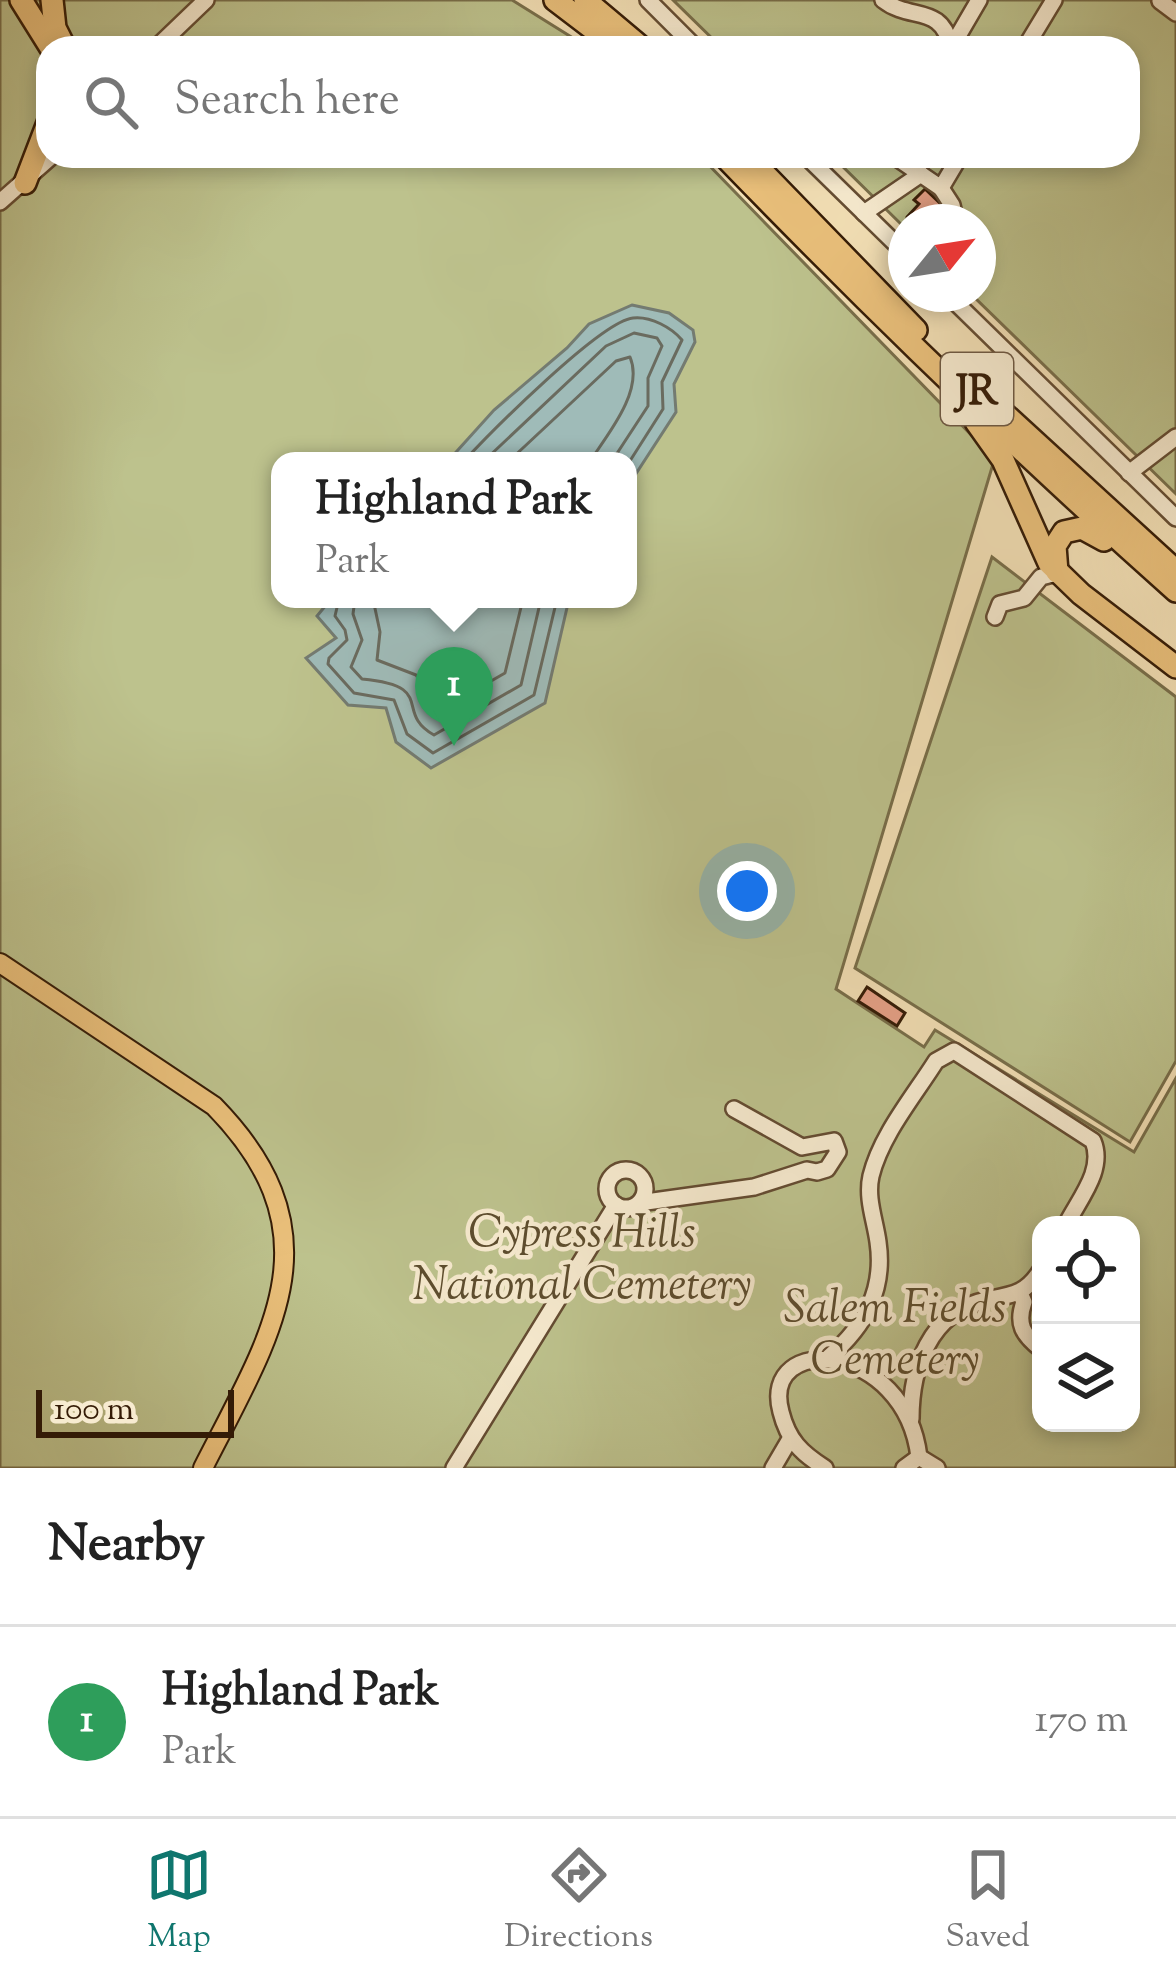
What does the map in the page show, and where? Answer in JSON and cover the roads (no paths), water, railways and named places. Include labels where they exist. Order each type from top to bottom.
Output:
[{"type":"highway","points":[[21,0],[46,36]]},
{"type":"highway","points":[[52,0],[54,36]]},
{"type":"highway","points":[[556,0],[602,36]]},
{"type":"highway","points":[[585,0],[628,36]]},
{"type":"highway","points":[[610,0],[644,36]]},
{"type":"highway","points":[[25,183],[36,154]]},
{"type":"highway","name":"JR","points":[[736,168],[910,344],[1176,592]]},
{"type":"highway","name":"JR","points":[[759,168],[928,342],[1176,571]]},
{"type":"highway","points":[[910,344],[996,448],[1044,554],[1058,573],[1176,667]]},
{"type":"highway","points":[[1058,573],[1057,540],[1069,528],[1082,528],[1176,592]]},
{"type":"main road","points":[[0,963],[214,1106],[243,1136],[273,1190],[285,1248],[281,1300],[265,1347],[202,1468]]},
{"type":"street","points":[[168,36],[206,0]]},
{"type":"street","points":[[648,0],[684,36]]},
{"type":"street","points":[[884,0],[894,9],[932,16],[946,36]]},
{"type":"street","points":[[958,36],[979,0]]},
{"type":"street","points":[[1032,36],[1054,0]]},
{"type":"street","points":[[1160,1],[1176,13]]},
{"type":"street","points":[[0,202],[40,168]]},
{"type":"street","points":[[818,168],[888,236]]},
{"type":"street","points":[[911,168],[940,188],[951,204]]},
{"type":"street","points":[[940,188],[952,168]]},
{"type":"street","points":[[864,213],[921,175]]},
{"type":"street","points":[[964,312],[1176,518]]},
{"type":"street","points":[[1129,473],[1176,437]]},
{"type":"street","points":[[995,617],[1000,604],[1024,598],[1041,577],[1058,573]]},
{"type":"street","points":[[829,1357],[862,1323],[875,1298],[880,1270],[869,1184],[875,1161],[946,1052],[954,1051],[1093,1141],[1099,1155],[1096,1168],[1071,1216]]},
{"type":"street","points":[[638,1203],[644,1186],[638,1175],[627,1170],[615,1173],[608,1183],[608,1196],[616,1205],[628,1208],[754,1187],[807,1170],[817,1172],[838,1152],[834,1142],[802,1147],[734,1109]]},
{"type":"street","points":[[454,1468],[616,1205]]},
{"type":"street","points":[[937,1468],[919,1457],[911,1419],[911,1386],[919,1357],[955,1314],[982,1300],[1028,1289],[1032,1283]]},
{"type":"street","points":[[1020,1292],[1024,1302],[1021,1330],[1032,1340]]},
{"type":"street","points":[[825,1468],[790,1439],[778,1399],[782,1384],[803,1363],[829,1357],[849,1361],[873,1375],[911,1419]]},
{"type":"street","points":[[773,1468],[790,1439]]},
{"type":"street","points":[[904,1468],[919,1457]]},
{"type":"water","points":[[632,305],[669,313],[693,330],[695,342],[674,384],[676,412],[637,472],[637,452],[456,452],[494,410],[589,324]]},
{"type":"water","points":[[324,608],[567,608],[545,703],[431,768],[396,742],[386,708],[348,705],[306,658],[336,638],[317,616]]},
{"type":"place","name":"Highland Park","points":[[454,746]]},
{"type":"park label","name":"Cypress Hills National Cemetery","points":[[582,1256]]},
{"type":"park label","name":"Salem Fields Cemetery","points":[[895,1331]]}]
